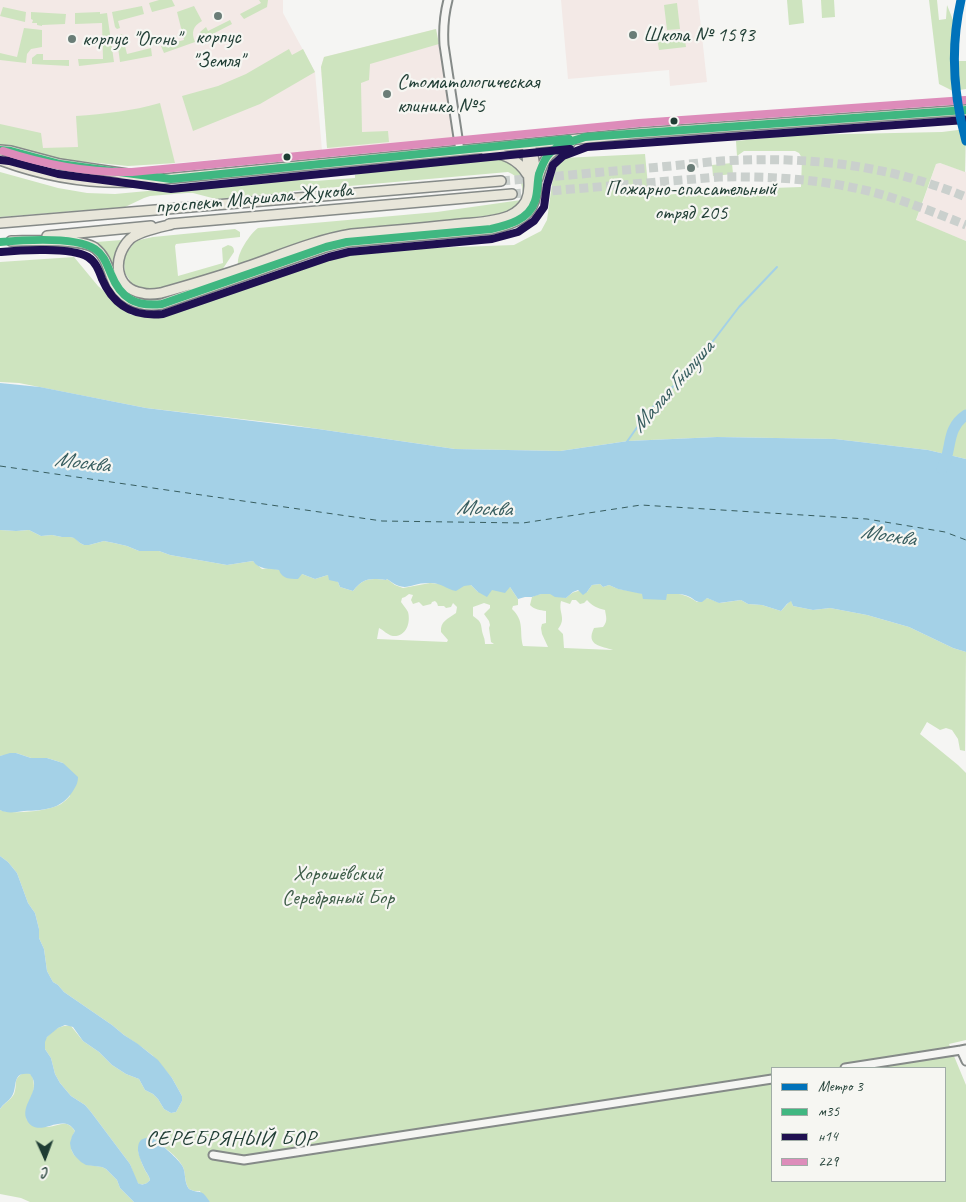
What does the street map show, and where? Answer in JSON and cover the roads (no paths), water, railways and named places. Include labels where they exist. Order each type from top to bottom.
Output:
[{"type":"main road","points":[[0,167],[23,169],[69,179],[123,182],[460,151],[585,137],[966,110]]},
{"type":"main road","points":[[174,224],[137,235],[122,250],[119,258],[120,274],[124,283],[131,289],[140,293],[161,293],[339,236],[470,223],[507,217],[523,206],[542,165],[550,153],[558,147],[585,137]]},
{"type":"main road","points":[[11,240],[75,242],[88,245],[95,248],[106,261],[115,285],[124,296],[141,304],[151,306],[162,304],[326,247],[348,242],[491,229],[504,226],[521,218],[532,208],[536,195],[533,183],[533,154],[529,144]]},
{"type":"main road","points":[[473,149],[512,158],[533,183]]},
{"type":"main road","points":[[0,150],[11,151],[60,164],[171,179]]},
{"type":"main road","points":[[0,160],[23,169]]},
{"type":"main road","name":"проспект Маршала Жукова","points":[[2,223],[501,181]]},
{"type":"main road","name":"проспект Маршала Жукова","points":[[0,242],[174,224],[512,194]]},
{"type":"street","points":[[448,0],[444,17],[444,45],[460,151]]},
{"type":"street","points":[[852,1067],[964,1050],[966,1061]]},
{"type":"street","points":[[213,1155],[244,1160],[771,1079]]},
{"type":"water","name":"Москва","points":[[0,383],[40,387],[146,408],[318,429],[455,449],[560,451],[628,441],[717,437],[835,439],[928,450],[966,459],[966,652],[953,648],[909,627],[867,615],[830,608],[813,610],[793,606],[791,601],[781,611],[762,605],[748,604],[741,600],[719,603],[707,598],[702,602],[698,602],[679,594],[667,594],[666,600],[643,599],[642,594],[609,585],[603,587],[600,584],[592,585],[583,595],[578,590],[566,598],[541,594],[518,599],[510,587],[505,593],[492,590],[487,597],[471,585],[464,586],[456,591],[433,583],[422,583],[404,587],[387,579],[364,581],[353,591],[340,587],[338,582],[329,580],[328,575],[315,579],[302,574],[298,579],[289,579],[284,577],[279,570],[261,567],[253,561],[227,565],[170,555],[159,551],[139,551],[127,546],[104,541],[84,545],[70,537],[41,536],[29,530],[0,530]]},
{"type":"water","points":[[10,753],[31,758],[47,758],[63,763],[78,777],[76,786],[63,802],[51,808],[12,812],[0,810],[0,756]]},
{"type":"water","points":[[0,856],[17,873],[28,903],[35,913],[39,938],[44,949],[47,971],[53,982],[158,1060],[172,1078],[182,1096],[182,1101],[176,1112],[171,1113],[164,1109],[153,1094],[145,1090],[139,1079],[126,1074],[112,1065],[99,1052],[83,1041],[73,1027],[65,1025],[47,1037],[45,1042],[45,1049],[51,1058],[55,1074],[60,1083],[71,1096],[85,1105],[91,1112],[130,1164],[138,1183],[144,1184],[150,1180],[139,1156],[139,1144],[141,1140],[152,1138],[181,1164],[189,1189],[202,1193],[210,1202],[134,1202],[120,1188],[117,1180],[106,1169],[86,1165],[74,1155],[70,1143],[75,1131],[70,1126],[58,1124],[39,1128],[28,1122],[26,1116],[27,1104],[34,1086],[30,1074],[18,1077],[12,1096],[0,1109]]},
{"type":"waterway","name":"Малая Гнилуша","points":[[626,443],[648,412],[697,362],[739,307],[777,267]]},
{"type":"waterway","points":[[942,469],[952,433],[959,421],[966,415]]},
{"type":"tunnel","points":[[501,181],[721,161],[815,161],[876,170],[906,177],[966,197]]},
{"type":"tunnel","points":[[512,194],[719,177],[784,178],[827,183],[869,191],[909,203],[966,225]]},
{"type":"metro line","name":"3","points":[[961,0],[955,36],[954,71],[958,106],[966,141]]},
{"type":"place","name":"корпус \"Земля\"","points":[[218,16]]},
{"type":"place","name":"Школа № 1593","points":[[633,35]]},
{"type":"place","name":"корпус \"Огонь\"","points":[[72,39]]},
{"type":"place","name":"Стоматологическая клиника №5","points":[[387,94]]},
{"type":"place","name":"Пожарно-спасательный отряд 205","points":[[691,168]]},
{"type":"district","name":"СЕРЕБРЯНЫЙ БОР","points":[[231,1139]]},
{"type":"park label","name":"Хорошёвский Серебряный Бор","points":[[338,886]]}]
